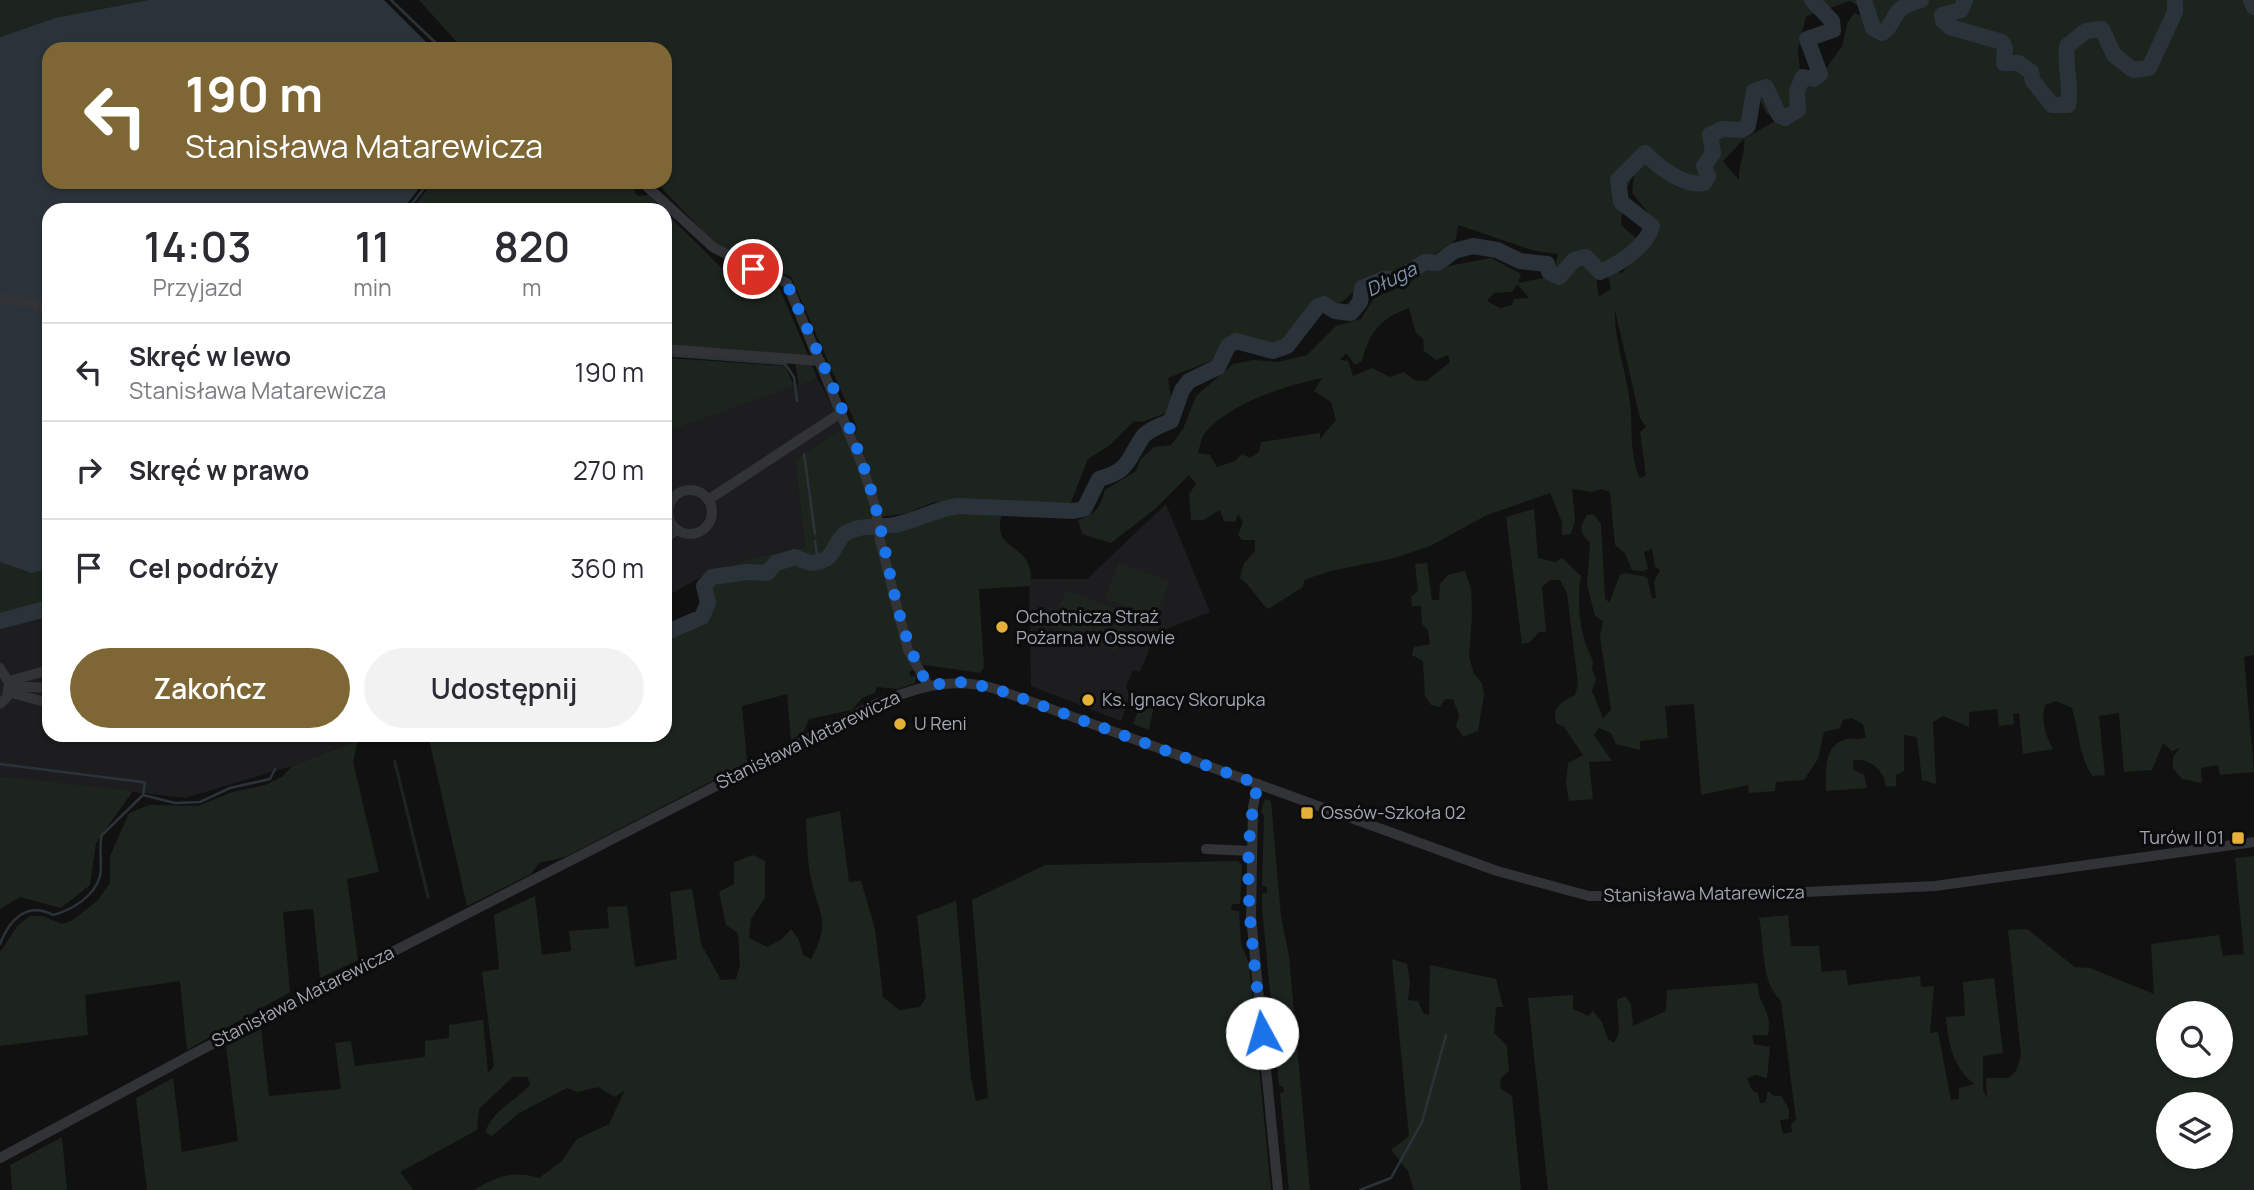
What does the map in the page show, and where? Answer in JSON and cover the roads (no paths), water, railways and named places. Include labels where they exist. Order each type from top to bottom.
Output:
[{"type":"street","points":[[650,189],[665,203]]},
{"type":"street","points":[[672,210],[714,248],[753,269],[784,280],[842,412],[876,509],[880,540],[908,650],[928,685]]},
{"type":"street","points":[[0,298],[42,306]]},
{"type":"street","points":[[672,350],[820,361]]},
{"type":"street","points":[[708,500],[842,412]]},
{"type":"street","points":[[672,498],[684,490],[699,491],[708,500],[712,516],[705,528],[691,534],[672,527]]},
{"type":"street","points":[[0,668],[9,686],[42,700]]},
{"type":"street","points":[[0,704],[9,686],[42,673]]},
{"type":"street","name":"Stanisława Matarewicza","points":[[0,1157],[195,1053],[822,731],[876,704],[928,685],[964,682],[996,689],[1497,871],[1589,896],[1715,896],[1936,886],[2254,842]]},
{"type":"street","points":[[9,686],[42,688]]},
{"type":"street","points":[[1258,784],[1253,802],[1251,917],[1278,1190]]},
{"type":"street","points":[[1206,849],[1251,851]]},
{"type":"waterway","points":[[391,0],[435,42]]},
{"type":"waterway","name":"Długa","points":[[672,630],[702,617],[708,603],[704,586],[712,577],[747,572],[767,573],[776,563],[795,557],[811,563],[821,561],[830,556],[842,536],[858,528],[894,525],[958,506],[1073,511],[1084,509],[1099,479],[1122,468],[1144,435],[1171,421],[1182,390],[1189,381],[1218,367],[1228,346],[1236,341],[1273,351],[1287,346],[1318,306],[1324,304],[1335,311],[1351,313],[1360,302],[1362,288],[1384,279],[1399,278],[1425,262],[1438,263],[1454,251],[1473,246],[1497,250],[1520,261],[1547,264],[1549,272],[1559,277],[1574,260],[1586,257],[1600,272],[1615,265],[1644,241],[1652,226],[1621,202],[1618,180],[1645,153],[1664,170],[1680,179],[1704,183],[1708,176],[1704,166],[1713,153],[1710,135],[1722,129],[1742,130],[1748,126],[1754,91],[1766,87],[1779,115],[1785,118],[1798,110],[1797,91],[1803,77],[1814,79],[1820,74],[1807,39],[1833,30],[1832,21],[1812,0]]},
{"type":"waterway","name":"Długa","points":[[1864,0],[1873,28],[1882,33],[1898,12],[1921,0]]},
{"type":"waterway","name":"Długa","points":[[1965,0],[1961,10],[1942,15],[1943,21],[1950,27],[2002,42],[2005,48],[2004,63],[2019,63],[2031,72],[2033,81],[2052,105],[2068,105],[2067,46],[2086,31],[2102,29],[2114,55],[2133,70],[2149,68],[2175,12],[2175,0]]},
{"type":"waterway","name":"Długa","points":[[2251,0],[2254,7]]},
{"type":"waterway","points":[[412,203],[424,189]]},
{"type":"waterway","points":[[672,356],[785,364],[794,377],[797,401]]},
{"type":"waterway","points":[[804,454],[815,534]]},
{"type":"waterway","points":[[815,541],[818,562]]},
{"type":"waterway","name":"Długa","points":[[0,621],[42,610]]},
{"type":"waterway","points":[[0,764],[145,783],[143,795],[102,835],[100,876],[88,896],[68,910],[53,915],[35,910],[20,915],[8,927],[0,944]]},
{"type":"waterway","points":[[143,795],[175,803],[200,802],[230,788],[270,779],[275,769]]},
{"type":"waterway","points":[[1360,1190],[1391,1178],[1422,1122],[1446,1035]]},
{"type":"place","name":"Ochotnicza Straż Pożarna w Ossowie","points":[[1002,627]]},
{"type":"place","name":"Ks. Ignacy Skorupka","points":[[1088,700]]},
{"type":"place","name":"U Reni","points":[[900,724]]},
{"type":"place","name":"Ossów-Szkoła 02","points":[[1307,813]]},
{"type":"place","name":"Turów II 01","points":[[2238,838]]}]
